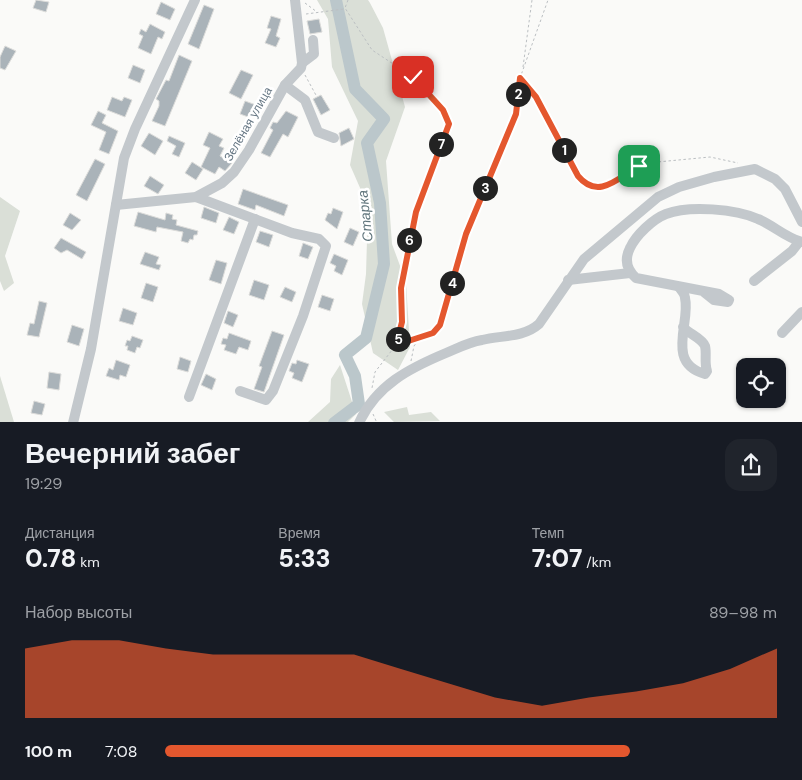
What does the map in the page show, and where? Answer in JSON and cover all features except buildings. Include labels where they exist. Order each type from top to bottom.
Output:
[{"type":"street","points":[[73,422],[90,349],[102,273],[124,158],[135,129],[195,0]]},
{"type":"street","points":[[299,1],[298,16],[302,65]]},
{"type":"street","name":"Зелёная улица","points":[[116,205],[196,197],[209,191],[234,172],[285,85],[314,54],[313,40]]},
{"type":"street","points":[[285,85],[305,100],[318,132],[334,138]]},
{"type":"street","points":[[359,422],[385,385],[415,366],[477,341],[499,336],[518,336],[533,330],[540,324],[584,259],[658,197],[679,187],[755,169],[775,180],[785,189],[800,213],[802,222]]},
{"type":"street","points":[[196,197],[292,232],[319,239],[326,246],[303,316],[273,391],[266,400],[240,391]]},
{"type":"street","points":[[630,273],[626,262],[633,242],[661,217],[683,210],[730,212],[757,218],[801,242],[754,281]]},
{"type":"street","points":[[189,397],[255,219]]},
{"type":"street","points":[[568,280],[630,273],[644,281],[704,292]]},
{"type":"street","points":[[679,288],[685,298],[683,327]]},
{"type":"street","points":[[782,333],[802,312]]},
{"type":"path","points":[[298,16],[341,10],[345,8],[348,0]]},
{"type":"path","points":[[523,70],[532,0]]},
{"type":"path","points":[[396,345],[433,333],[440,325],[466,234],[516,114],[520,78],[548,0]]},
{"type":"path","points":[[299,1],[311,6],[318,13]]},
{"type":"path","points":[[345,8],[372,50],[413,77],[443,110],[449,124],[416,212],[401,288],[402,322],[396,345],[375,372],[370,406],[377,422]]},
{"type":"path","points":[[302,65],[317,97]]},
{"type":"path","points":[[520,78],[536,97],[578,176],[592,188],[604,187],[647,163],[710,157],[743,164],[755,169]]},
{"type":"path","points":[[411,362],[414,346],[419,339]]},
{"type":"shaded area","points":[[317,0],[368,0],[383,28],[405,107],[386,161],[392,244],[406,282],[410,347],[398,370],[373,353],[362,304],[366,274],[368,206],[350,165],[358,121],[332,67],[328,19]]},
{"type":"shaded area","points":[[0,197],[20,211],[5,256],[14,283],[4,291],[0,281]]},
{"type":"shaded area","points":[[340,365],[356,414],[348,422],[308,422],[330,402],[331,379]]},
{"type":"shaded area","points":[[0,376],[14,422],[0,422]]},
{"type":"shaded area","points":[[407,407],[409,415],[431,412],[440,421],[394,422],[384,412]]},
{"type":"waterway","name":"Старка","points":[[335,422],[359,404],[355,376],[345,355],[366,338],[384,264],[380,203],[367,143],[384,119],[355,89],[336,0]]},
{"type":"route","points":[[413,77],[443,110],[449,124],[416,212],[409,240],[400,296],[402,322],[396,345],[433,333],[440,325],[466,234],[516,114],[520,78],[536,97],[578,176],[588,186],[592,188],[604,187],[639,166]]}]
